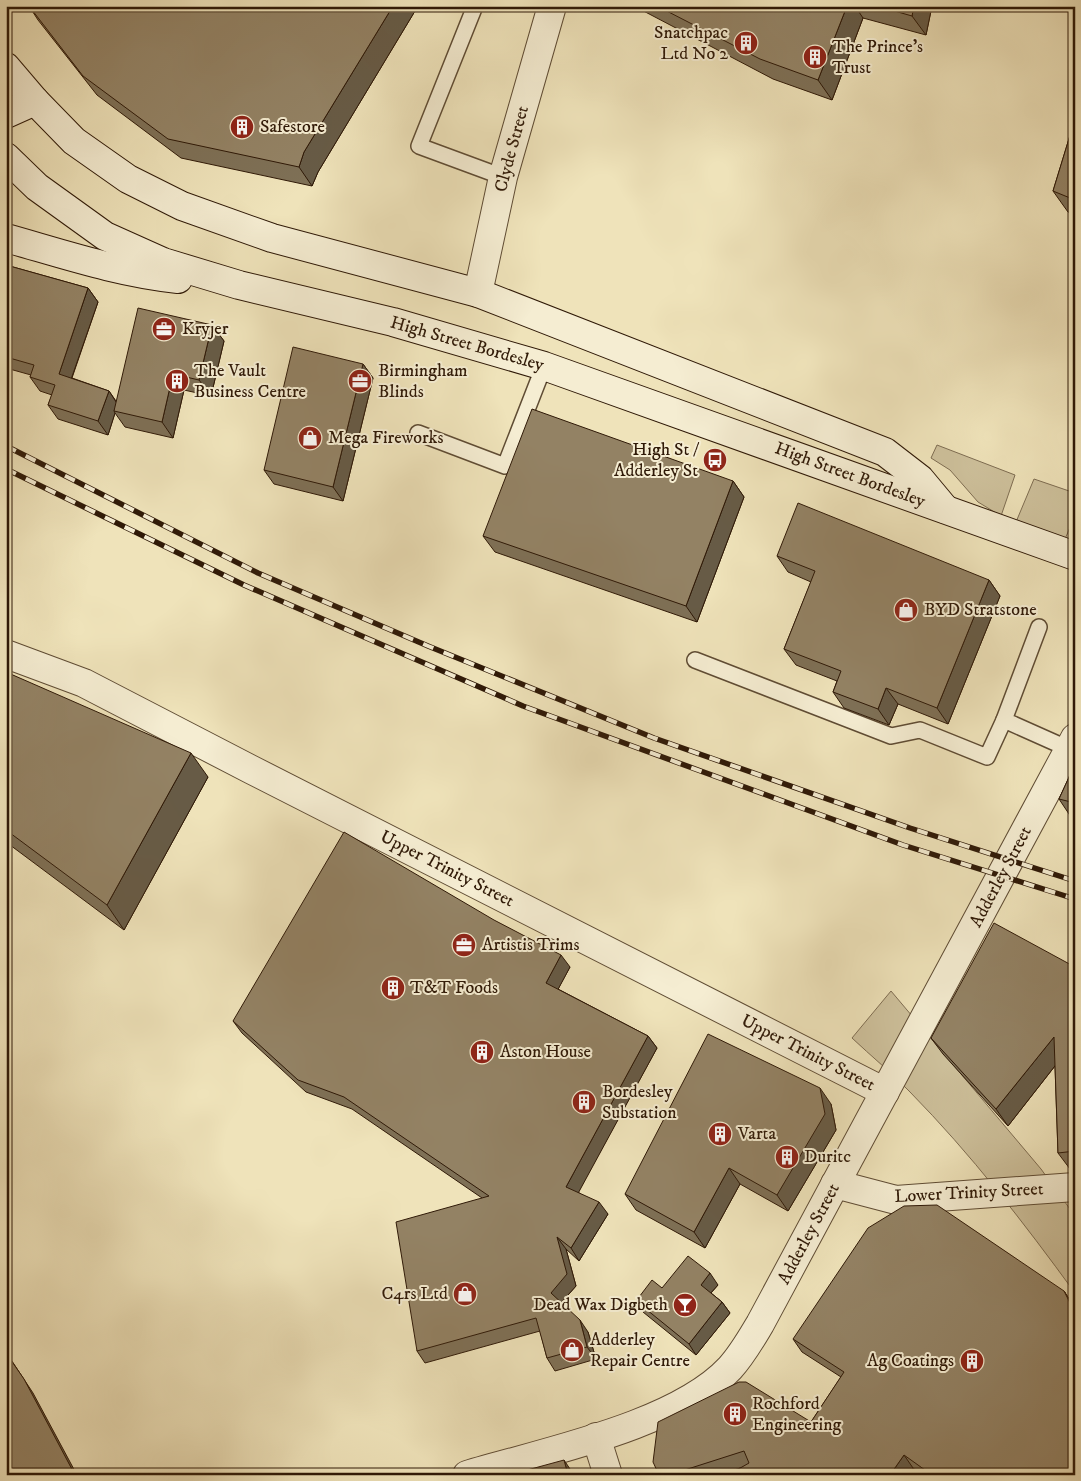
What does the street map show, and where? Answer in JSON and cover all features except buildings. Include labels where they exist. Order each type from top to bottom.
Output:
[{"type":"street","name":"Clyde Street","points":[[478,292],[503,176],[552,6]]},
{"type":"street","name":"High Street Bordesley","points":[[6,67],[35,101],[74,141],[128,178],[182,206],[272,238],[478,292],[885,452],[920,479],[945,509]]},
{"type":"street","points":[[6,114],[35,101]]},
{"type":"street","name":"High Street Bordesley","points":[[6,156],[37,187],[106,236],[163,262],[239,285],[393,322],[544,366],[1075,556]]},
{"type":"street","points":[[6,238],[84,261],[155,276],[239,285]]},
{"type":"street","name":"Upper Trinity Street","points":[[6,654],[84,683],[885,1092]]},
{"type":"street","name":"Adderley Street","points":[[467,1475],[646,1421],[691,1399],[729,1369],[745,1350],[1072,743]]},
{"type":"street","name":"Lower Trinity Street","points":[[835,1184],[896,1200],[1075,1187]]},
{"type":"street","points":[[596,1437],[608,1475]]},
{"type":"lane","points":[[475,6],[419,146],[503,176]]},
{"type":"lane","points":[[418,433],[505,466],[544,366]]},
{"type":"lane","points":[[695,660],[892,736],[920,730],[987,757],[1004,720],[1039,627]]},
{"type":"lane","points":[[1004,720],[1072,743]]},
{"type":"shaded area","points":[[937,445],[1015,475],[1001,516],[978,502],[950,470],[931,458]]},
{"type":"shaded area","points":[[1034,479],[1075,493],[1075,516],[1065,539],[1016,522]]},
{"type":"shaded area","points":[[891,991],[1041,1169],[1075,1216],[1075,1293],[976,1164],[903,1085],[852,1038]]},
{"type":"railway","points":[[6,446],[258,573],[428,646],[654,738],[910,828],[1075,881]]},
{"type":"railway","points":[[6,469],[244,585],[523,706],[903,845],[1075,899]]},
{"type":"place","name":"Snatchpac Ltd No 2","points":[[746,43]]},
{"type":"place","name":"The Prince's Trust","points":[[815,57]]},
{"type":"place","name":"Safestore","points":[[242,127]]},
{"type":"place","name":"Kryjer","points":[[164,329]]},
{"type":"place","name":"The Vault Business Centre","points":[[177,381]]},
{"type":"place","name":"Birmingham Blinds","points":[[360,381]]},
{"type":"place","name":"Mega Fireworks","points":[[310,438]]},
{"type":"place","name":"High St / Adderley St","points":[[715,460]]},
{"type":"place","name":"BYD Stratstone","points":[[906,610]]},
{"type":"place","name":"Artistis Trims","points":[[464,945]]},
{"type":"place","name":"T&T Foods","points":[[393,988]]},
{"type":"place","name":"Aston House","points":[[482,1052]]},
{"type":"place","name":"Bordesley Substation","points":[[584,1102]]},
{"type":"place","name":"Varta","points":[[720,1134]]},
{"type":"place","name":"Duritc","points":[[787,1157]]},
{"type":"place","name":"C4rs Ltd","points":[[465,1294]]},
{"type":"place","name":"Dead Wax Digbeth","points":[[685,1305]]},
{"type":"place","name":"Adderley Repair Centre","points":[[572,1350]]},
{"type":"place","name":"Ag Coatings","points":[[972,1361]]},
{"type":"place","name":"Rochford Engineering","points":[[735,1414]]}]
